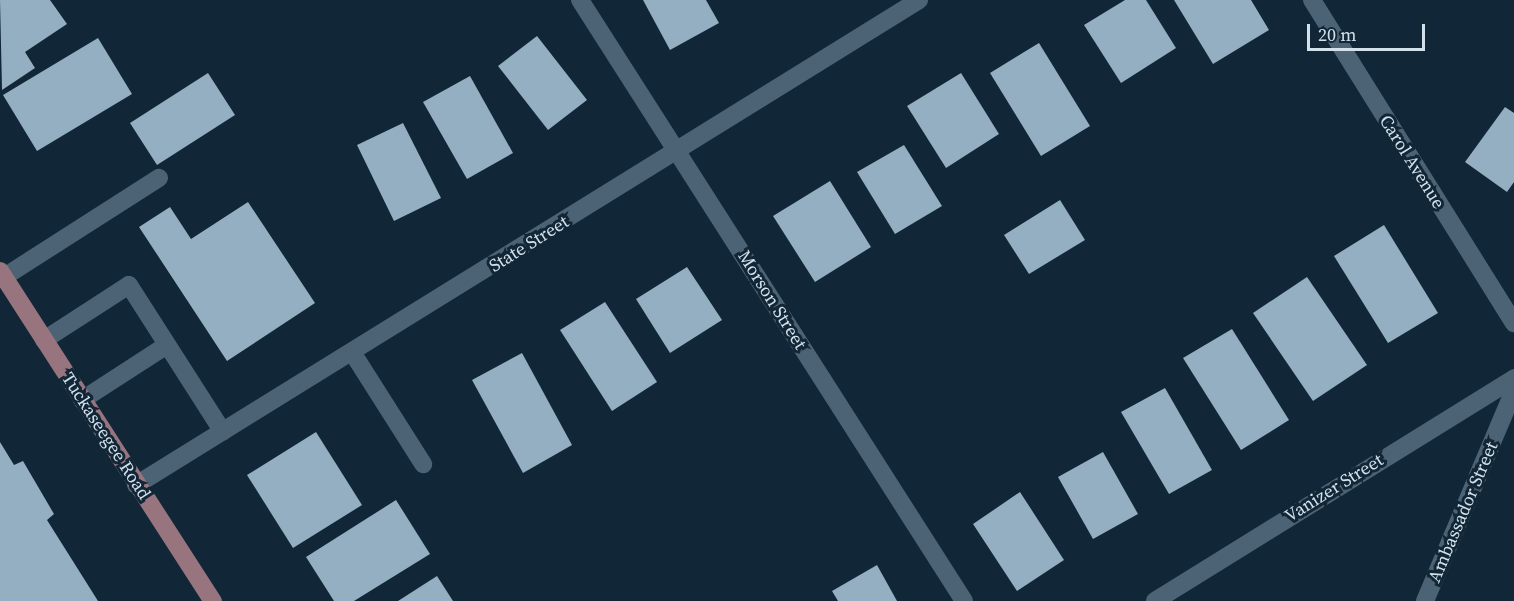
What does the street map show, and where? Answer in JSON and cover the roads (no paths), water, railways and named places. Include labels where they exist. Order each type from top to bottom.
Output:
[{"type":"main road","name":"Tuckaseegee Road","points":[[2,274],[136,485],[213,601]]},
{"type":"street","name":"Morson Street","points":[[580,0],[964,601]]},
{"type":"street","name":"State Street","points":[[136,485],[678,152],[919,0]]},
{"type":"street","name":"Carol Avenue","points":[[1312,0],[1514,323]]},
{"type":"street","points":[[2,274],[159,178]]},
{"type":"street","points":[[44,340],[129,285],[223,432]]},
{"type":"street","points":[[82,400],[167,345]]},
{"type":"street","points":[[352,352],[423,464]]},
{"type":"street","name":"Vanizer Street","points":[[1155,601],[1514,378]]},
{"type":"street","name":"Ambassador Street","points":[[1425,601],[1514,390]]}]
